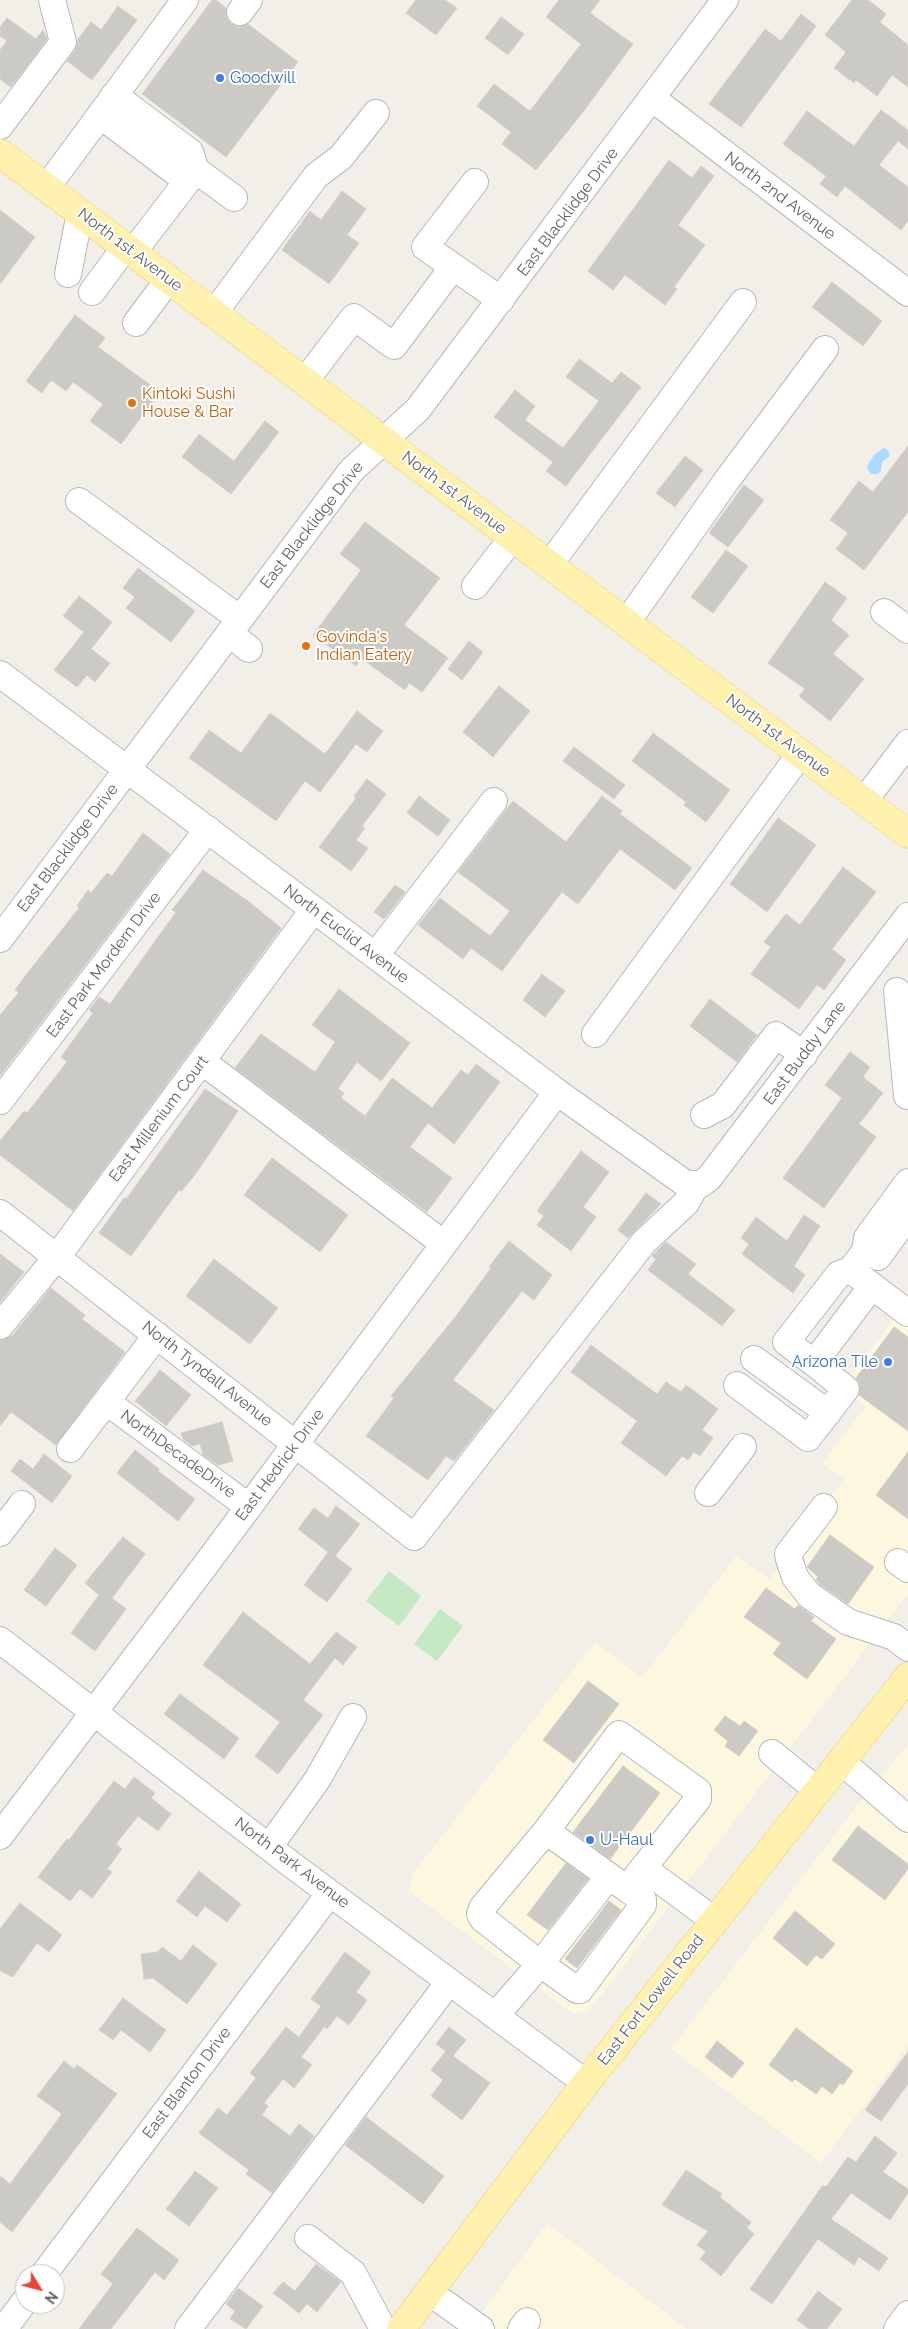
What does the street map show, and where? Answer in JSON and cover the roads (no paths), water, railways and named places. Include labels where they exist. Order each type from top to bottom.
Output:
[{"type":"main road","name":"North 1st Avenue","points":[[0,153],[908,834]]},
{"type":"main road","name":"East Fort Lowell Road","points":[[401,2329],[586,2083],[908,1677]]},
{"type":"street","points":[[0,126],[63,42],[52,0]]},
{"type":"street","points":[[47,187],[185,0]]},
{"type":"street","name":"East Blacklidge Drive","points":[[0,939],[128,768],[239,633],[351,471],[418,409],[653,100],[725,0]]},
{"type":"street","name":"North 2nd Avenue","points":[[653,100],[908,293]]},
{"type":"street","points":[[92,292],[191,176],[190,152],[107,105]]},
{"type":"street","points":[[214,313],[316,176],[340,158],[376,112]]},
{"type":"street","points":[[191,176],[234,198]]},
{"type":"street","points":[[475,182],[425,247],[501,300]]},
{"type":"street","points":[[68,274],[80,213]]},
{"type":"street","points":[[305,380],[354,317],[394,346],[453,267]]},
{"type":"street","points":[[136,323],[169,279]]},
{"type":"street","points":[[550,564],[743,302]]},
{"type":"street","points":[[627,622],[727,480],[825,349]]},
{"type":"street","points":[[79,501],[239,633]]},
{"type":"street","points":[[475,586],[513,536]]},
{"type":"street","points":[[884,612],[908,630]]},
{"type":"street","name":"North Euclid Avenue","points":[[0,674],[128,768],[556,1092],[675,1177],[686,1184],[696,1185]]},
{"type":"street","points":[[864,801],[908,744]]},
{"type":"street","points":[[595,1034],[802,753]]},
{"type":"street","points":[[375,956],[494,801]]},
{"type":"street","name":"East Park Mordern Drive","points":[[0,1101],[208,829]]},
{"type":"street","name":"East Millenium Court","points":[[0,1326],[57,1257],[184,1084],[203,1062],[314,909]]},
{"type":"street","name":"East Buddy Lane","points":[[414,1537],[644,1242],[686,1203],[696,1185],[709,1178],[908,916]]},
{"type":"street","points":[[868,970],[901,989],[907,1096]]},
{"type":"street","points":[[704,1115],[723,1105],[776,1035],[804,1055]]},
{"type":"street","points":[[203,1062],[444,1244]]},
{"type":"street","name":"East Hedrick Drive","points":[[0,1836],[249,1507],[556,1092]]},
{"type":"street","points":[[858,1260],[867,1238],[908,1182]]},
{"type":"street","name":"North Tyndall Avenue","points":[[0,1213],[414,1537]]},
{"type":"street","points":[[736,1385],[808,1438],[846,1389],[786,1342],[839,1274],[858,1260],[878,1257],[908,1216]]},
{"type":"street","points":[[858,1260],[872,1286],[908,1312]]},
{"type":"street","points":[[814,1363],[872,1286]]},
{"type":"street","points":[[558,1376],[592,1330]]},
{"type":"street","points":[[70,1450],[157,1335]]},
{"type":"street","points":[[754,1359],[828,1413]]},
{"type":"street","name":"NorthDecadeDrive","points":[[107,1402],[249,1507]]},
{"type":"street","points":[[708,1493],[743,1446]]},
{"type":"street","points":[[0,1534],[22,1504]]},
{"type":"street","points":[[824,1507],[788,1556],[795,1578],[809,1596],[848,1622],[894,1637],[908,1648]]},
{"type":"street","name":"North Park Avenue","points":[[0,1640],[269,1847],[586,2083]]},
{"type":"street","points":[[269,1847],[317,1780],[353,1716]]},
{"type":"street","points":[[494,2016],[541,1964],[618,1883],[643,1868],[698,1799],[698,1791],[619,1734],[546,1831],[482,1908],[480,1914],[482,1918],[541,1964],[577,1990],[580,1990],[643,1905],[643,1900],[618,1883],[546,1831]]},
{"type":"street","points":[[772,1753],[818,1791]]},
{"type":"street","points":[[841,1761],[908,1819]]},
{"type":"street","points":[[643,1868],[714,1921]]},
{"type":"street","name":"East Blanton Drive","points":[[52,2264],[330,1893]]},
{"type":"street","points":[[188,2329],[449,1982]]},
{"type":"street","points":[[308,2238],[353,2273],[383,2329]]},
{"type":"street","points":[[429,2292],[481,2329]]},
{"type":"street","points":[[4,2329],[15,2314]]},
{"type":"street","points":[[897,2329],[908,2314]]},
{"type":"water","points":[[884,448],[888,450],[890,456],[882,462],[881,471],[877,474],[871,474],[867,468],[870,461],[875,454]]},
{"type":"place","name":"Goodwill","points":[[220,78]]},
{"type":"place","name":"Kintoki Sushi House & Bar","points":[[132,403]]},
{"type":"place","name":"Govinda's Indian Eatery","points":[[306,646]]},
{"type":"place","name":"Arizona Tile","points":[[888,1362]]},
{"type":"place","name":"U-Haul","points":[[590,1840]]}]
